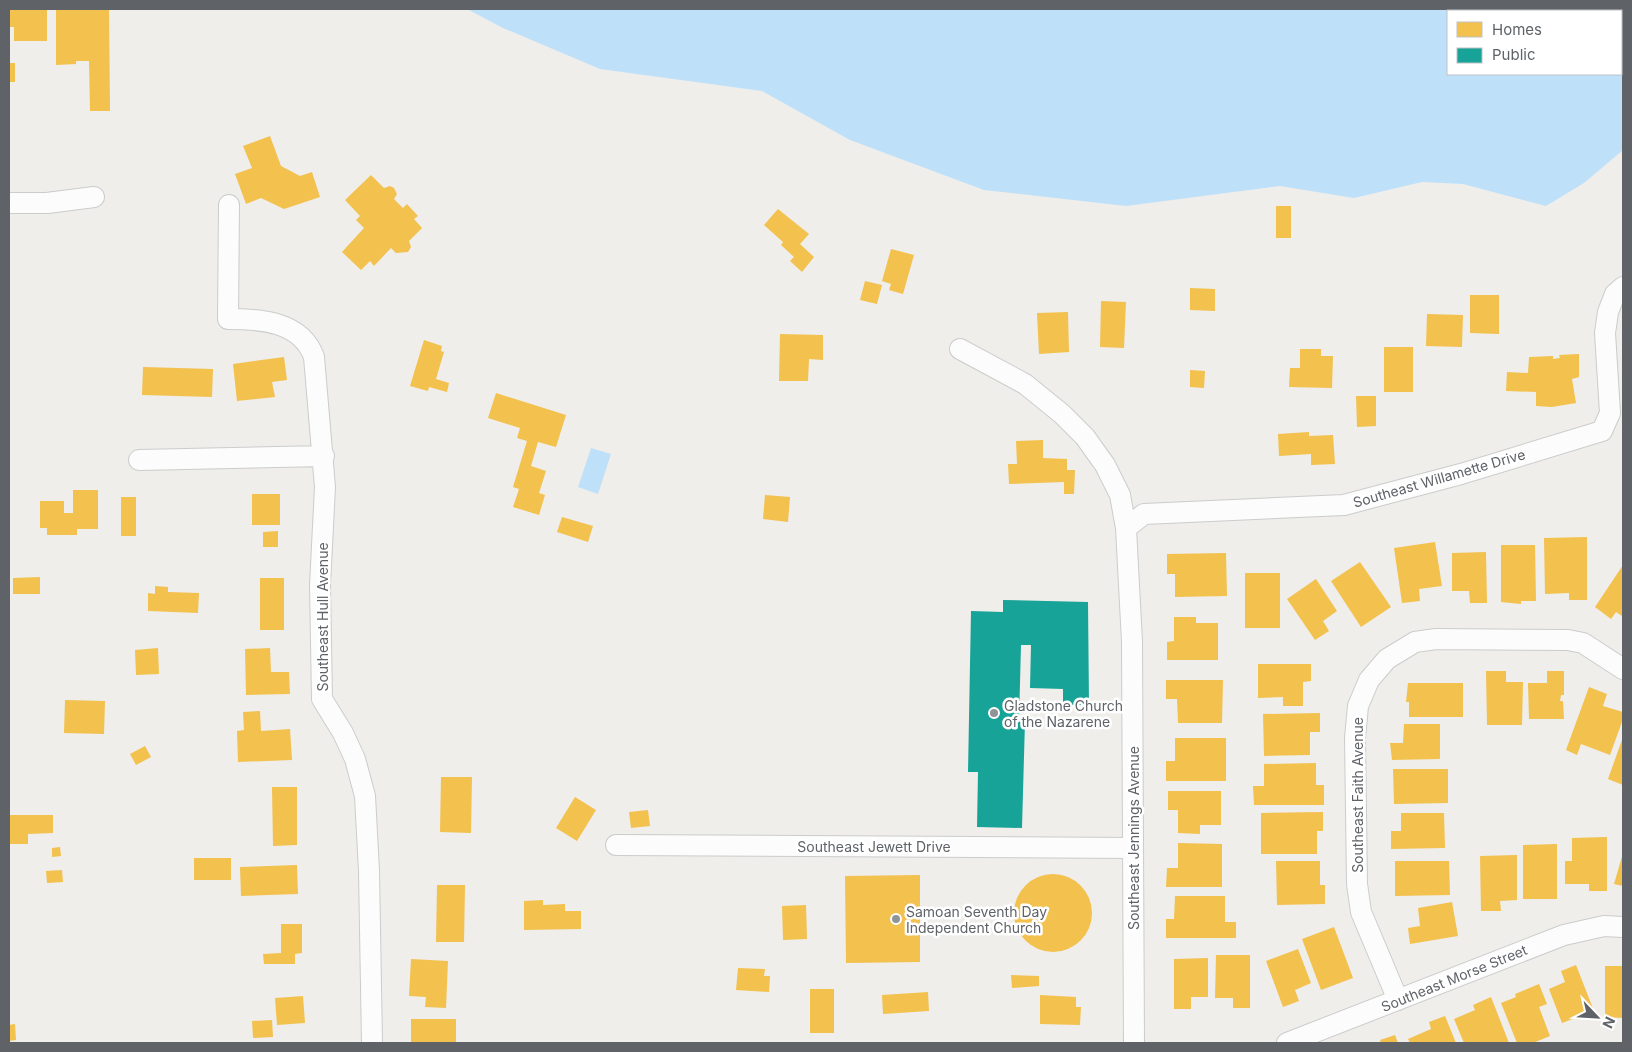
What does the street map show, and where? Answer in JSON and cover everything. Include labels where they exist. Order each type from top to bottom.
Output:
[{"type":"street","points":[[9,203],[47,203],[94,197]]},
{"type":"street","name":"Southeast Hull Avenue","points":[[229,205],[228,319],[270,322],[291,330],[308,344],[316,364],[324,456],[325,497],[320,585],[322,699],[343,733],[354,759],[365,796],[369,872],[372,1043]]},
{"type":"street","name":"Southeast Willamette Drive","points":[[1126,528],[1144,514],[1344,505],[1461,474],[1602,431],[1610,413],[1606,333],[1608,312],[1615,294],[1623,286]]},
{"type":"street","name":"Southeast Jennings Avenue","points":[[960,349],[1025,384],[1062,414],[1084,437],[1105,465],[1120,495],[1126,528],[1132,642],[1134,1043]]},
{"type":"street","points":[[139,460],[324,456]]},
{"type":"street","name":"Southeast Faith Avenue","points":[[1398,1000],[1361,912],[1357,884],[1355,738],[1358,706],[1369,680],[1387,659],[1415,642],[1436,639],[1568,640],[1583,643],[1623,669]]},
{"type":"street","name":"Southeast Jewett Drive","points":[[616,844],[1133,848]]},
{"type":"street","name":"Southeast Morse Street","points":[[1287,1043],[1564,935],[1604,926],[1623,927]]},
{"type":"water","points":[[467,9],[1623,9],[1623,150],[1584,183],[1546,206],[1463,184],[1422,182],[1354,198],[1280,186],[1126,206],[984,190],[850,140],[762,91],[600,69],[503,28]]},
{"type":"water","points":[[591,448],[611,454],[598,494],[578,487]]},
{"type":"building: Homes","points":[[9,9],[47,9],[47,41],[14,41],[14,27],[9,27]]},
{"type":"building: Homes","points":[[56,9],[109,9],[110,111],[90,111],[89,61],[76,61],[76,64],[56,65]]},
{"type":"building: Homes","points":[[9,63],[15,63],[15,82],[9,82]]},
{"type":"building: Homes","points":[[270,136],[281,166],[300,176],[312,172],[320,197],[284,209],[261,198],[246,204],[235,174],[252,168],[243,146]]},
{"type":"building: Homes","points":[[371,175],[384,188],[390,186],[394,188],[397,194],[394,199],[403,208],[407,204],[418,216],[414,219],[422,228],[409,241],[411,247],[408,252],[396,253],[391,248],[374,266],[370,261],[361,270],[342,252],[364,228],[356,220],[360,216],[345,200]]},
{"type":"building: Homes","points":[[1276,206],[1291,206],[1291,238],[1276,238]]},
{"type":"building: Homes","points":[[778,209],[809,234],[800,244],[814,257],[802,272],[790,261],[794,257],[781,245],[783,242],[764,225]]},
{"type":"building: Homes","points":[[891,249],[914,255],[903,294],[889,290],[891,284],[882,281]]},
{"type":"building: Homes","points":[[865,281],[882,285],[877,304],[860,300]]},
{"type":"building: Homes","points":[[1190,288],[1215,289],[1215,311],[1190,310]]},
{"type":"building: Homes","points":[[1470,295],[1499,295],[1499,334],[1470,333]]},
{"type":"building: Homes","points":[[1101,301],[1126,302],[1124,348],[1100,347]]},
{"type":"building: Homes","points":[[1068,312],[1069,352],[1039,354],[1037,313]]},
{"type":"building: Homes","points":[[1427,314],[1463,315],[1462,347],[1426,346]]},
{"type":"building: Homes","points":[[780,334],[823,335],[823,360],[809,359],[808,381],[779,381]]},
{"type":"building: Homes","points":[[424,340],[442,346],[441,351],[444,352],[436,379],[449,383],[447,392],[429,387],[428,391],[410,386]]},
{"type":"building: Homes","points":[[1384,347],[1413,347],[1413,392],[1384,392]]},
{"type":"building: Homes","points":[[1300,349],[1321,349],[1321,356],[1333,356],[1332,388],[1289,387],[1290,368],[1300,368]]},
{"type":"building: Homes","points":[[1579,354],[1579,377],[1572,379],[1576,403],[1552,407],[1536,406],[1536,392],[1506,391],[1507,372],[1528,373],[1529,357],[1553,356],[1553,359],[1560,358],[1559,355]]},
{"type":"building: Homes","points":[[284,357],[287,380],[272,382],[275,397],[237,401],[233,364]]},
{"type":"building: Homes","points":[[143,367],[213,369],[212,397],[142,395]]},
{"type":"building: Homes","points":[[1190,370],[1205,371],[1204,388],[1190,387]]},
{"type":"building: Homes","points":[[496,393],[566,415],[556,447],[538,442],[531,466],[546,471],[539,493],[545,495],[539,515],[513,507],[519,489],[513,487],[527,441],[517,438],[520,428],[488,418]]},
{"type":"building: Homes","points":[[1356,396],[1376,396],[1376,426],[1357,427]]},
{"type":"building: Homes","points":[[1309,432],[1309,436],[1333,435],[1335,464],[1311,465],[1311,454],[1279,456],[1278,434]]},
{"type":"building: Homes","points":[[1043,440],[1043,458],[1067,459],[1067,470],[1075,470],[1074,494],[1064,494],[1064,482],[1009,484],[1008,464],[1017,464],[1016,441]]},
{"type":"building: Homes","points":[[73,490],[98,490],[98,529],[77,529],[77,535],[47,535],[47,528],[40,528],[40,501],[64,501],[64,513],[73,513]]},
{"type":"building: Homes","points":[[252,494],[280,494],[280,525],[252,525]]},
{"type":"building: Homes","points":[[765,495],[790,497],[788,522],[763,519]]},
{"type":"building: Homes","points":[[121,497],[136,497],[136,536],[121,536]]},
{"type":"building: Homes","points":[[562,517],[593,526],[588,542],[557,532]]},
{"type":"building: Homes","points":[[278,531],[278,547],[263,547],[263,532]]},
{"type":"building: Homes","points":[[1587,537],[1587,600],[1569,600],[1569,593],[1545,594],[1544,538]]},
{"type":"building: Homes","points":[[1435,542],[1442,586],[1419,589],[1420,601],[1402,603],[1394,548]]},
{"type":"building: Homes","points":[[1501,545],[1535,545],[1536,601],[1521,601],[1521,604],[1501,602]]},
{"type":"building: Homes","points":[[1486,552],[1487,603],[1470,603],[1469,591],[1452,591],[1452,553]]},
{"type":"building: Homes","points":[[1226,553],[1227,596],[1175,597],[1175,574],[1167,574],[1167,554]]},
{"type":"building: Homes","points":[[1360,562],[1391,607],[1361,627],[1331,581]]},
{"type":"building: Homes","points":[[1623,565],[1623,614],[1622,616],[1616,612],[1611,619],[1595,607]]},
{"type":"building: Homes","points":[[1245,573],[1280,573],[1280,628],[1245,628]]},
{"type":"building: Homes","points":[[40,577],[40,594],[13,594],[13,578]]},
{"type":"building: Homes","points":[[260,578],[284,578],[284,630],[260,630]]},
{"type":"building: Homes","points":[[1316,579],[1337,611],[1323,621],[1329,631],[1315,640],[1287,599]]},
{"type":"building: Homes","points":[[155,586],[168,587],[168,592],[199,593],[198,613],[148,611],[148,593],[155,594]]},
{"type":"building: Homes","points":[[1174,617],[1196,617],[1196,623],[1218,623],[1218,660],[1167,660],[1167,642],[1174,641]]},
{"type":"building: Homes","points":[[158,648],[159,674],[136,675],[135,650]]},
{"type":"building: Homes","points":[[270,648],[271,672],[289,672],[290,694],[246,695],[245,649]]},
{"type":"building: Homes","points":[[1258,664],[1311,664],[1311,681],[1303,682],[1303,706],[1283,706],[1283,697],[1258,698]]},
{"type":"building: Homes","points":[[1486,671],[1506,671],[1506,682],[1523,682],[1522,725],[1487,725]]},
{"type":"building: Homes","points":[[1547,671],[1564,671],[1564,695],[1561,695],[1560,701],[1563,701],[1564,719],[1529,719],[1528,683],[1547,683]]},
{"type":"building: Homes","points":[[1166,680],[1223,680],[1222,723],[1178,723],[1177,699],[1166,699]]},
{"type":"building: Homes","points":[[1408,683],[1463,683],[1463,717],[1409,717],[1409,702],[1406,702]]},
{"type":"building: Homes","points":[[1589,687],[1607,694],[1603,706],[1623,712],[1623,719],[1610,755],[1581,744],[1577,755],[1566,750]]},
{"type":"building: Homes","points":[[65,700],[105,701],[104,734],[64,733]]},
{"type":"building: Homes","points":[[260,711],[261,731],[290,729],[292,760],[238,762],[237,731],[244,730],[243,712]]},
{"type":"building: Homes","points":[[1320,713],[1320,732],[1310,732],[1310,755],[1264,756],[1263,714]]},
{"type":"building: Homes","points":[[1404,724],[1440,724],[1440,759],[1392,760],[1390,743],[1403,743]]},
{"type":"building: Homes","points":[[1623,737],[1623,785],[1608,779]]},
{"type":"building: Homes","points":[[1175,738],[1226,738],[1226,781],[1166,781],[1166,761],[1175,761]]},
{"type":"building: Homes","points":[[145,746],[151,757],[136,765],[130,754]]},
{"type":"building: Homes","points":[[1316,763],[1316,785],[1324,785],[1324,805],[1254,805],[1253,786],[1264,786],[1264,764]]},
{"type":"building: Homes","points":[[1393,769],[1448,769],[1448,803],[1394,804]]},
{"type":"building: Homes","points":[[441,777],[472,777],[471,833],[440,832]]},
{"type":"building: Homes","points":[[272,787],[297,787],[297,845],[273,846]]},
{"type":"building: Homes","points":[[1168,791],[1221,791],[1221,825],[1200,825],[1200,834],[1178,833],[1178,810],[1168,810]]},
{"type":"building: Homes","points":[[575,797],[596,810],[577,841],[556,828]]},
{"type":"building: Homes","points":[[648,810],[650,826],[631,828],[629,812]]},
{"type":"building: Homes","points":[[1323,812],[1323,831],[1317,831],[1317,854],[1261,854],[1261,813]]},
{"type":"building: Homes","points":[[1401,813],[1444,813],[1445,848],[1391,849],[1391,831],[1401,831]]},
{"type":"building: Homes","points":[[9,815],[53,815],[53,833],[28,834],[28,844],[10,844]]},
{"type":"building: Homes","points":[[1607,837],[1607,891],[1589,891],[1589,884],[1565,884],[1565,861],[1572,861],[1572,838]]},
{"type":"building: Homes","points":[[1178,843],[1222,844],[1222,887],[1166,887],[1167,868],[1178,868]]},
{"type":"building: Homes","points":[[1557,844],[1557,899],[1523,899],[1523,845]]},
{"type":"building: Homes","points":[[60,847],[61,856],[52,857],[52,848]]},
{"type":"building: Homes","points":[[1623,853],[1623,886],[1614,884]]},
{"type":"building: Homes","points":[[1517,855],[1517,900],[1500,901],[1501,911],[1481,911],[1480,856]]},
{"type":"building: Homes","points":[[194,858],[231,858],[231,880],[194,880]]},
{"type":"building: Homes","points":[[1276,861],[1320,861],[1320,885],[1325,885],[1325,904],[1277,905]]},
{"type":"building: Homes","points":[[1395,861],[1449,861],[1450,895],[1395,896]]},
{"type":"building: Homes","points":[[297,865],[298,894],[241,896],[240,867]]},
{"type":"building: Homes","points":[[62,870],[63,882],[47,883],[46,871]]},
{"type":"building: Homes","points":[[1053,874],[1068,877],[1080,886],[1089,898],[1092,913],[1089,928],[1080,940],[1068,949],[1053,952],[1038,949],[1026,940],[1017,928],[1014,913],[1017,898],[1026,886],[1038,877]]},
{"type":"building: Homes","points":[[920,875],[920,962],[846,963],[845,876]]},
{"type":"building: Homes","points":[[437,885],[465,885],[464,942],[436,942]]},
{"type":"building: Homes","points":[[1175,896],[1225,896],[1225,922],[1236,922],[1236,938],[1166,938],[1166,919],[1174,919]]},
{"type":"building: Homes","points":[[543,900],[543,905],[565,904],[565,911],[581,911],[581,929],[524,930],[524,901]]},
{"type":"building: Homes","points":[[1452,902],[1458,936],[1410,944],[1408,928],[1420,926],[1418,908]]},
{"type":"building: Homes","points":[[806,905],[807,939],[783,940],[782,906]]},
{"type":"building: Homes","points":[[281,924],[302,924],[302,953],[295,954],[295,964],[264,964],[263,954],[281,953]]},
{"type":"building: Homes","points":[[1334,927],[1353,978],[1321,990],[1302,939]]},
{"type":"building: Homes","points":[[1298,949],[1311,983],[1295,990],[1299,1001],[1283,1007],[1266,961]]},
{"type":"building: Homes","points":[[1216,955],[1250,955],[1250,1008],[1233,1008],[1233,998],[1215,998]]},
{"type":"building: Homes","points":[[1208,958],[1208,997],[1191,997],[1191,1009],[1174,1009],[1174,959]]},
{"type":"building: Homes","points":[[411,959],[448,961],[446,1008],[425,1007],[426,997],[409,996]]},
{"type":"building: Homes","points":[[1576,965],[1594,1011],[1562,1023],[1549,989],[1565,982],[1561,971]]},
{"type":"building: Homes","points":[[1605,966],[1623,966],[1623,1018],[1605,1017]]},
{"type":"building: Homes","points":[[738,968],[765,969],[764,976],[770,976],[769,992],[736,990]]},
{"type":"building: Homes","points":[[1011,975],[1039,976],[1039,986],[1012,988]]},
{"type":"building: Homes","points":[[1539,984],[1547,1004],[1539,1007],[1550,1036],[1533,1043],[1517,1043],[1501,1003],[1516,997],[1515,994]]},
{"type":"building: Homes","points":[[810,989],[834,989],[834,1033],[810,1033]]},
{"type":"building: Homes","points":[[928,992],[929,1011],[883,1014],[882,995]]},
{"type":"building: Homes","points":[[1040,995],[1076,997],[1076,1007],[1081,1007],[1080,1025],[1040,1024]]},
{"type":"building: Homes","points":[[303,996],[305,1023],[277,1025],[275,998]]},
{"type":"building: Homes","points":[[1491,997],[1509,1043],[1464,1043],[1454,1019],[1475,1010],[1473,1005]]},
{"type":"building: Homes","points":[[1445,1016],[1456,1043],[1410,1043],[1408,1039],[1431,1029],[1429,1022]]},
{"type":"building: Homes","points":[[411,1019],[456,1019],[456,1043],[411,1043]]},
{"type":"building: Homes","points":[[272,1020],[273,1037],[253,1038],[252,1021]]},
{"type":"building: Homes","points":[[15,1024],[16,1040],[9,1041],[9,1025]]},
{"type":"building: Homes","points":[[1395,1035],[1398,1043],[1381,1043],[1380,1040]]},
{"type":"building: Public","name":"Gladstone Church of the Nazarene","points":[[1003,600],[1088,602],[1089,705],[1063,705],[1063,689],[1030,688],[1031,645],[1021,645],[1019,721],[1025,721],[1022,828],[977,827],[978,772],[968,772],[971,611],[1003,612]]},
{"type":"place","name":"Gladstone Church of the Nazarene","points":[[994,713]]},
{"type":"place","name":"Samoan Seventh Day Independent Church","points":[[896,919]]}]
